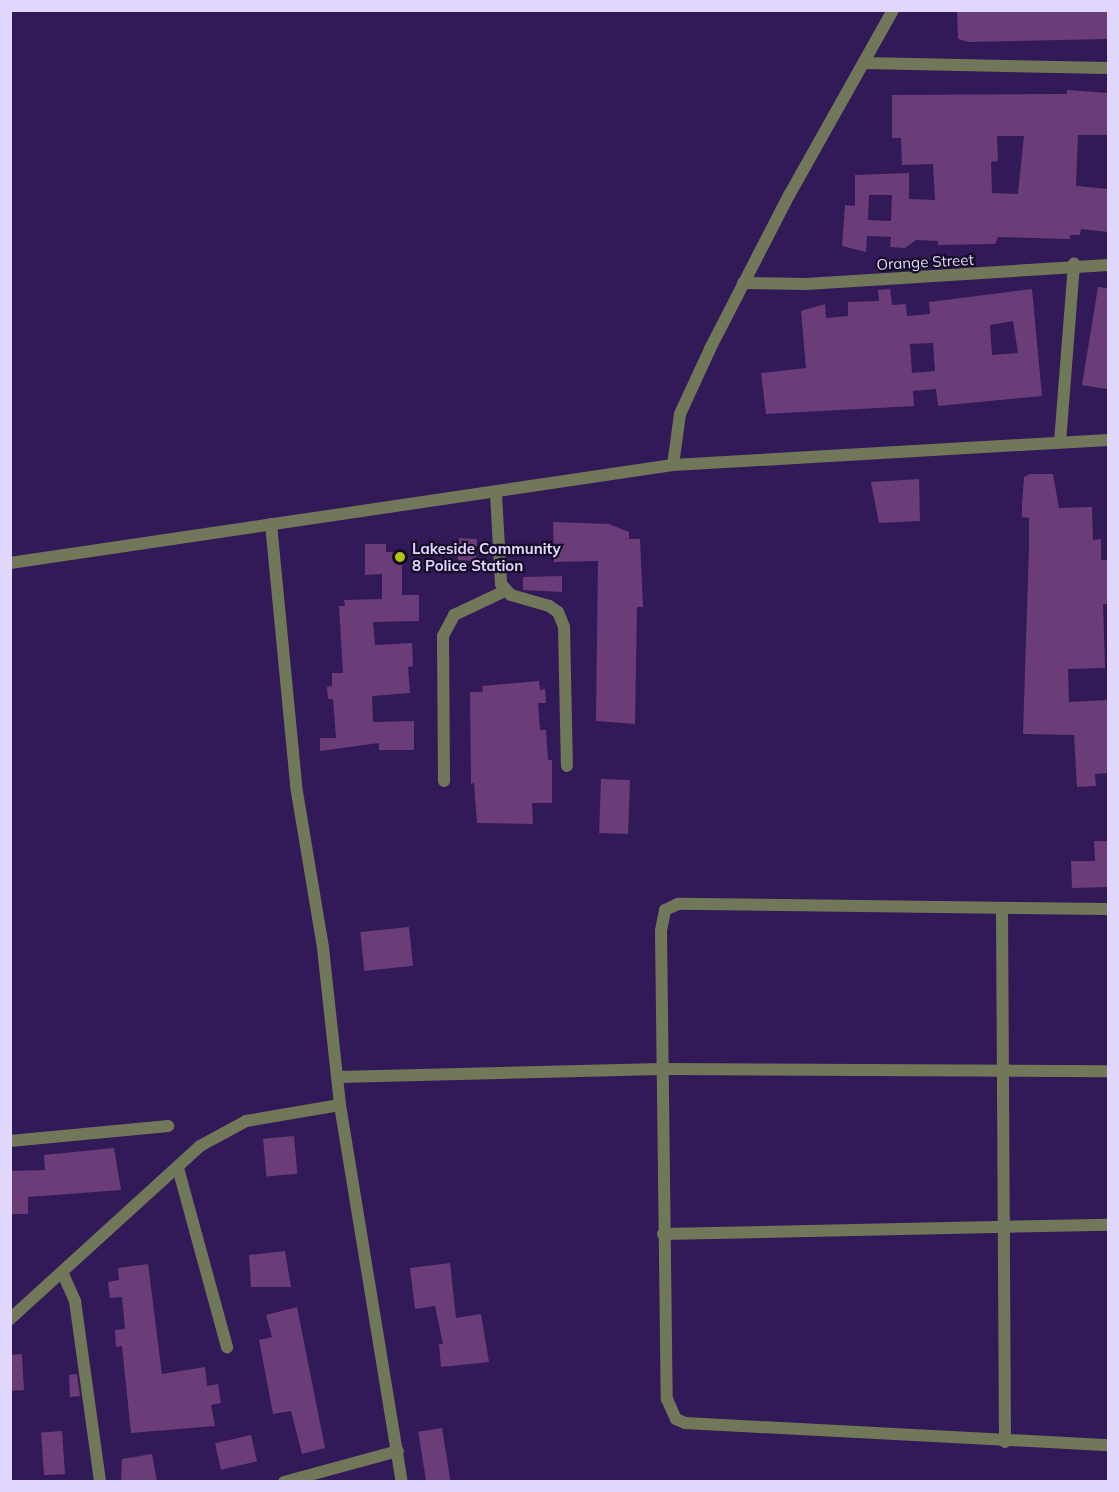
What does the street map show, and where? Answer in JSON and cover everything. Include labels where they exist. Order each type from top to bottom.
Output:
[{"type":"street","points":[[673,465],[680,414],[743,283],[893,10]]},
{"type":"street","points":[[865,63],[1108,68]]},
{"type":"street","points":[[1060,442],[1074,264]]},
{"type":"street","name":"Orange Street","points":[[743,283],[969,276],[1074,264],[1108,265]]},
{"type":"street","points":[[10,563],[271,524],[496,494],[673,465],[1108,440]]},
{"type":"street","points":[[496,494],[505,591]]},
{"type":"street","points":[[271,524],[296,786],[339,1077],[340,1105],[402,1482]]},
{"type":"street","points":[[444,781],[442,636],[454,615],[505,591],[549,606],[561,618],[567,766]]},
{"type":"street","points":[[1108,909],[678,904],[665,910],[661,931],[663,1234],[667,1399],[676,1419],[685,1423],[1005,1442],[1108,1445]]},
{"type":"street","points":[[1002,909],[1005,1442]]},
{"type":"street","points":[[339,1077],[661,1069],[1108,1071]]},
{"type":"street","points":[[10,1319],[63,1274],[200,1146],[246,1121],[340,1105]]},
{"type":"street","points":[[10,1142],[168,1126]]},
{"type":"street","points":[[178,1168],[227,1347]]},
{"type":"street","points":[[663,1234],[1108,1225]]},
{"type":"street","points":[[63,1274],[75,1301],[100,1482]]},
{"type":"street","points":[[284,1482],[398,1451]]},
{"type":"building","points":[[957,10],[1108,10],[1107,39],[969,42],[958,39]]},
{"type":"building","points":[[1067,90],[1108,93],[1108,135],[1078,135],[1076,186],[1108,189],[1108,232],[1081,229],[1080,235],[1070,235],[1070,239],[998,237],[995,244],[938,245],[938,241],[916,240],[905,248],[890,247],[891,237],[867,236],[866,252],[842,246],[845,205],[855,206],[855,175],[909,173],[909,199],[935,200],[933,164],[902,165],[901,138],[892,138],[892,95],[1067,94]],"holes":[[[997,136],[1024,136],[1018,194],[992,193],[991,162],[998,161]],[[869,195],[892,195],[891,221],[868,220]]]},
{"type":"building","points":[[1098,287],[1108,288],[1107,389],[1082,385]]},
{"type":"building","points":[[890,289],[892,305],[906,304],[907,316],[930,314],[929,302],[1032,289],[1042,396],[938,406],[936,389],[913,391],[914,406],[766,414],[761,373],[806,368],[801,311],[825,304],[826,318],[848,316],[848,302],[879,301],[878,290]],"holes":[[[1013,321],[1018,353],[992,355],[990,325]],[[933,343],[935,371],[912,373],[910,344]]]},
{"type":"building","points":[[1030,474],[1053,474],[1059,508],[1092,507],[1093,540],[1101,539],[1101,560],[1108,560],[1108,604],[1103,604],[1105,668],[1068,669],[1069,702],[1108,700],[1108,773],[1095,774],[1096,786],[1077,787],[1074,735],[1023,734],[1029,518],[1022,517],[1022,504],[1024,477]]},
{"type":"building","points":[[919,479],[920,521],[879,523],[871,482]]},
{"type":"building","points":[[553,522],[609,524],[629,532],[629,539],[640,539],[643,607],[637,607],[635,724],[596,721],[598,561],[554,562]]},
{"type":"building","points":[[459,538],[477,539],[476,561],[458,560]]},
{"type":"building","points":[[365,544],[386,544],[386,552],[402,552],[402,595],[419,595],[419,621],[373,622],[375,645],[412,643],[413,666],[408,667],[410,693],[372,696],[373,722],[414,721],[414,750],[379,750],[379,743],[320,751],[320,738],[336,738],[333,699],[328,699],[327,687],[332,686],[332,673],[343,673],[339,606],[345,606],[344,600],[382,599],[382,574],[365,575]]},
{"type":"building","points":[[562,576],[562,592],[523,590],[523,577]]},
{"type":"building","points":[[539,681],[540,690],[545,689],[546,703],[538,703],[540,730],[546,730],[548,760],[552,760],[552,803],[532,803],[533,824],[477,823],[474,783],[471,784],[470,692],[483,692],[482,686]]},
{"type":"building","points":[[601,779],[630,780],[628,834],[599,833]]},
{"type":"building","points":[[1094,841],[1108,841],[1108,887],[1072,888],[1071,861],[1095,861]]},
{"type":"building","points":[[409,927],[413,966],[364,971],[360,932]]},
{"type":"building","points":[[294,1136],[297,1174],[266,1177],[263,1139]]},
{"type":"building","points":[[114,1148],[121,1190],[28,1197],[28,1214],[10,1214],[10,1171],[45,1170],[44,1155]]},
{"type":"building","points":[[285,1251],[291,1287],[251,1287],[249,1255]]},
{"type":"building","points":[[450,1263],[456,1318],[481,1314],[489,1362],[441,1367],[439,1344],[443,1344],[435,1306],[415,1309],[410,1268]]},
{"type":"building","points":[[148,1264],[162,1374],[205,1367],[207,1386],[218,1384],[221,1403],[211,1405],[215,1426],[131,1433],[122,1346],[116,1347],[115,1330],[125,1329],[122,1297],[110,1298],[108,1282],[119,1280],[118,1268]]},
{"type":"building","points":[[297,1307],[325,1448],[302,1454],[291,1411],[273,1414],[259,1340],[272,1337],[266,1315]]},
{"type":"building","points":[[22,1354],[24,1390],[10,1391],[10,1355]]},
{"type":"building","points":[[77,1374],[80,1396],[70,1397],[69,1375]]},
{"type":"building","points":[[442,1428],[451,1482],[426,1482],[418,1432]]},
{"type":"building","points":[[62,1431],[65,1474],[44,1475],[41,1432]]},
{"type":"building","points":[[251,1435],[257,1461],[221,1470],[215,1443]]},
{"type":"building","points":[[152,1454],[157,1482],[121,1482],[122,1459]]},
{"type":"place","name":"Lakeside Community 8 Police Station","points":[[400,557]]}]
